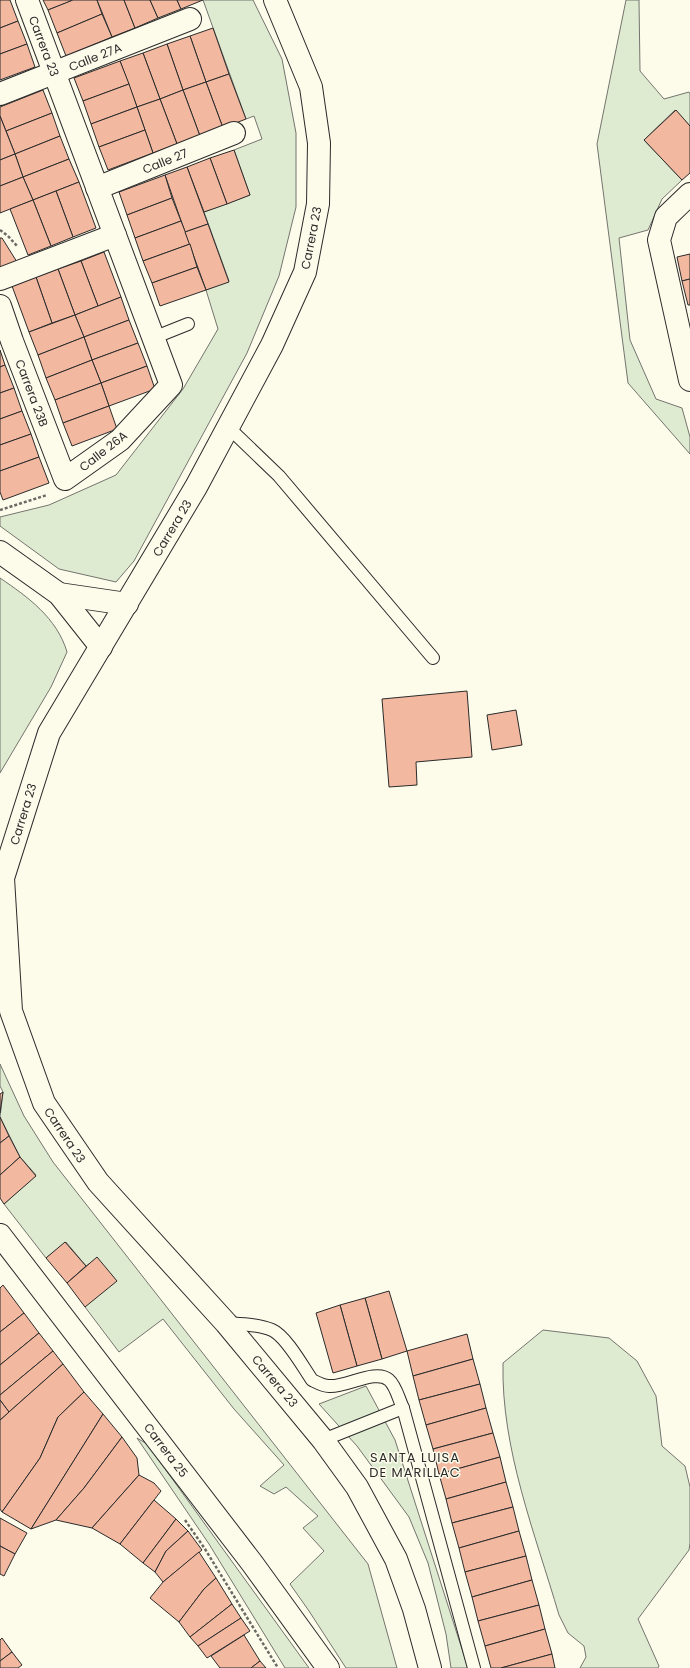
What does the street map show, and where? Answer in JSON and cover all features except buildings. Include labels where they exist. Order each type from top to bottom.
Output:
[{"type":"main road","name":"Carrera 23","points":[[27,0],[171,385]]},
{"type":"main road","name":"Carrera 23","points":[[276,0],[311,87],[319,143],[318,204],[305,272],[272,345],[196,487],[49,733],[3,878],[11,1011],[44,1103],[89,1170],[98,1182],[226,1323],[323,1440],[357,1488],[396,1559],[414,1609],[430,1668]]},
{"type":"main road","name":"Calle 27A","points":[[0,94],[190,19]]},
{"type":"main road","name":"Calle 27","points":[[97,188],[234,133]]},
{"type":"main road","points":[[690,194],[666,217],[659,240],[690,380]]},
{"type":"main road","points":[[0,278],[114,235]]},
{"type":"main road","name":"Carrera 23B","points":[[0,306],[12,341],[66,479]]},
{"type":"main road","name":"Calle 26A","points":[[66,479],[120,440],[171,385]]},
{"type":"main road","points":[[0,552],[59,594],[101,647]]},
{"type":"main road","points":[[59,594],[127,604]]},
{"type":"main road","name":"Carrera 25","points":[[0,1235],[243,1550],[328,1668]]},
{"type":"lane","points":[[153,338],[188,324]]},
{"type":"lane","points":[[228,427],[279,476],[433,658]]},
{"type":"lane","points":[[226,1323],[263,1327],[273,1330],[281,1336],[312,1380],[320,1384],[331,1387],[375,1376],[384,1377],[390,1380],[403,1408],[474,1668]]},
{"type":"lane","points":[[323,1440],[403,1408]]},
{"type":"path","points":[[0,510],[54,493],[66,479]]},
{"type":"path","points":[[183,1518],[209,1555],[278,1668]]},
{"type":"green space","points":[[203,0],[253,0],[282,59],[296,133],[296,207],[279,276],[247,353],[134,561],[116,582],[59,569],[0,526],[0,517],[49,505],[116,475],[183,389],[218,329],[206,290],[229,281],[204,212],[250,195],[234,150],[262,139],[254,116],[246,119]]},
{"type":"green space","points":[[626,0],[639,0],[640,71],[664,99],[689,92],[690,94],[690,126],[675,110],[644,140],[682,180],[662,199],[648,230],[619,238],[630,340],[656,399],[682,408],[690,437],[690,454],[628,383],[597,144]]},
{"type":"green space","points":[[0,578],[40,609],[56,629],[67,652],[51,687],[0,773]]},
{"type":"green space","points":[[0,1064],[24,1116],[53,1162],[368,1564],[397,1668],[346,1668],[290,1584],[324,1551],[303,1528],[318,1516],[286,1487],[274,1494],[260,1486],[284,1465],[234,1409],[163,1319],[119,1352],[85,1307],[97,1258],[86,1266],[66,1242],[46,1258],[4,1204],[36,1175],[20,1157],[0,1117],[3,1092],[0,1086]]},
{"type":"green space","points":[[543,1330],[609,1338],[637,1361],[656,1396],[662,1446],[685,1466],[690,1487],[689,1550],[638,1619],[659,1666],[658,1668],[580,1668],[586,1657],[584,1646],[568,1633],[559,1615],[521,1490],[508,1427],[504,1395],[503,1363]]},
{"type":"green space","points":[[366,1386],[395,1440],[468,1668],[451,1668],[446,1634],[428,1563],[409,1517],[357,1446],[319,1404]]},
{"type":"green space","points":[[137,1438],[147,1444],[309,1668],[285,1668],[209,1544]]},
{"type":"district","name":"SANTA LUISA DE MARILLAC","points":[[415,1464]]}]
